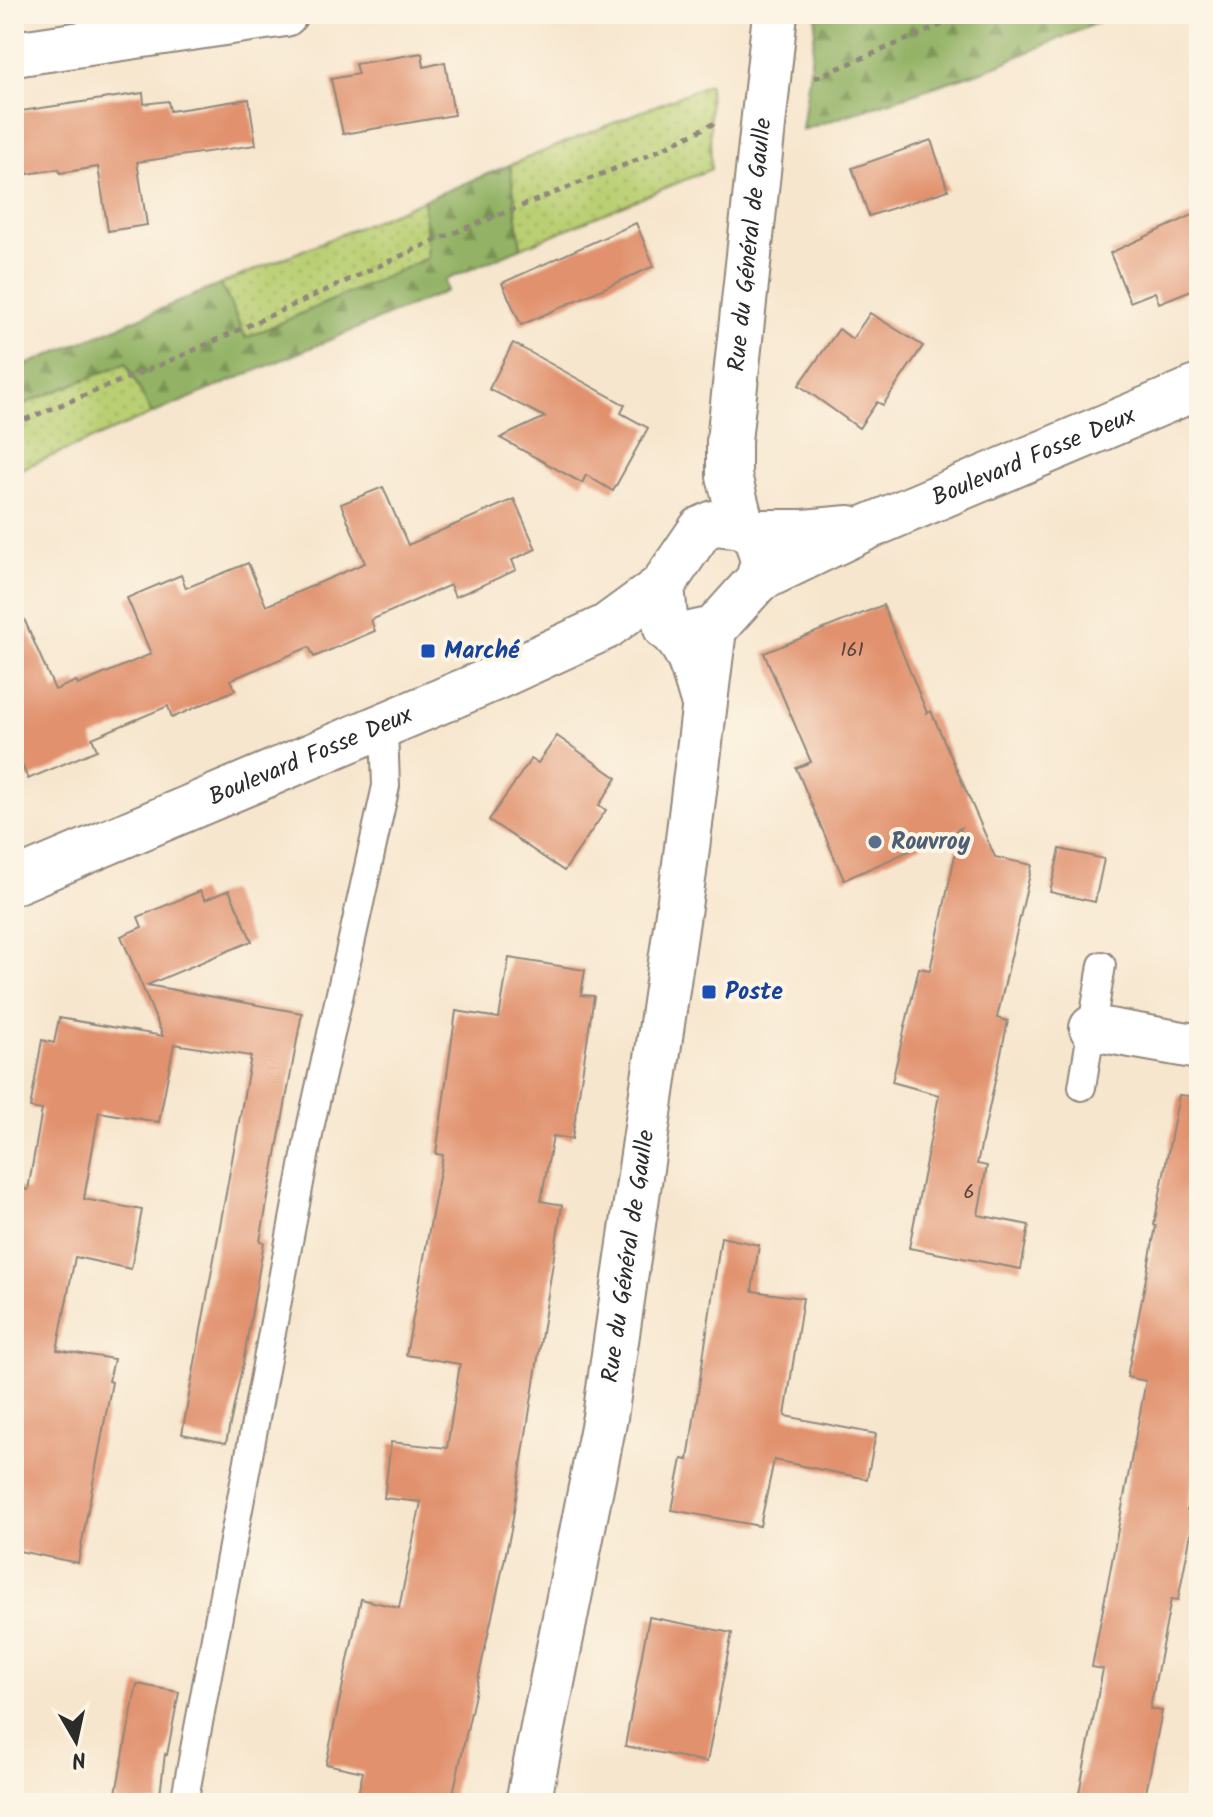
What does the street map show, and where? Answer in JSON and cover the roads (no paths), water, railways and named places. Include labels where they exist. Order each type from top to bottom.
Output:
[{"type":"street","points":[[14,54],[285,14]]},
{"type":"street","name":"Rue du Général de Gaulle","points":[[758,580],[763,561],[757,540],[735,527],[729,476],[729,441],[775,14]]},
{"type":"street","name":"Boulevard Fosse Deux","points":[[758,580],[868,527],[1199,387]]},
{"type":"street","name":"Boulevard Fosse Deux","points":[[14,882],[384,727],[606,627],[662,586],[701,529],[735,527],[804,532],[868,527]]},
{"type":"street","points":[[686,631],[758,580]]},
{"type":"street","name":"Rue du Général de Gaulle","points":[[528,1803],[605,1417],[706,708],[686,631],[662,586]]},
{"type":"street","name":"Boulevard Fosse Deux","points":[[606,627],[686,631]]},
{"type":"street","points":[[1092,1028],[1199,1047]]},
{"type":"lane","points":[[184,1803],[311,1124],[386,786],[384,727]]},
{"type":"lane","points":[[1082,1087],[1102,965]]},
{"type":"place","name":"Marché","points":[[428,651]]},
{"type":"place","name":"Rouvroy","points":[[875,842]]},
{"type":"place","name":"Poste","points":[[709,992]]}]
